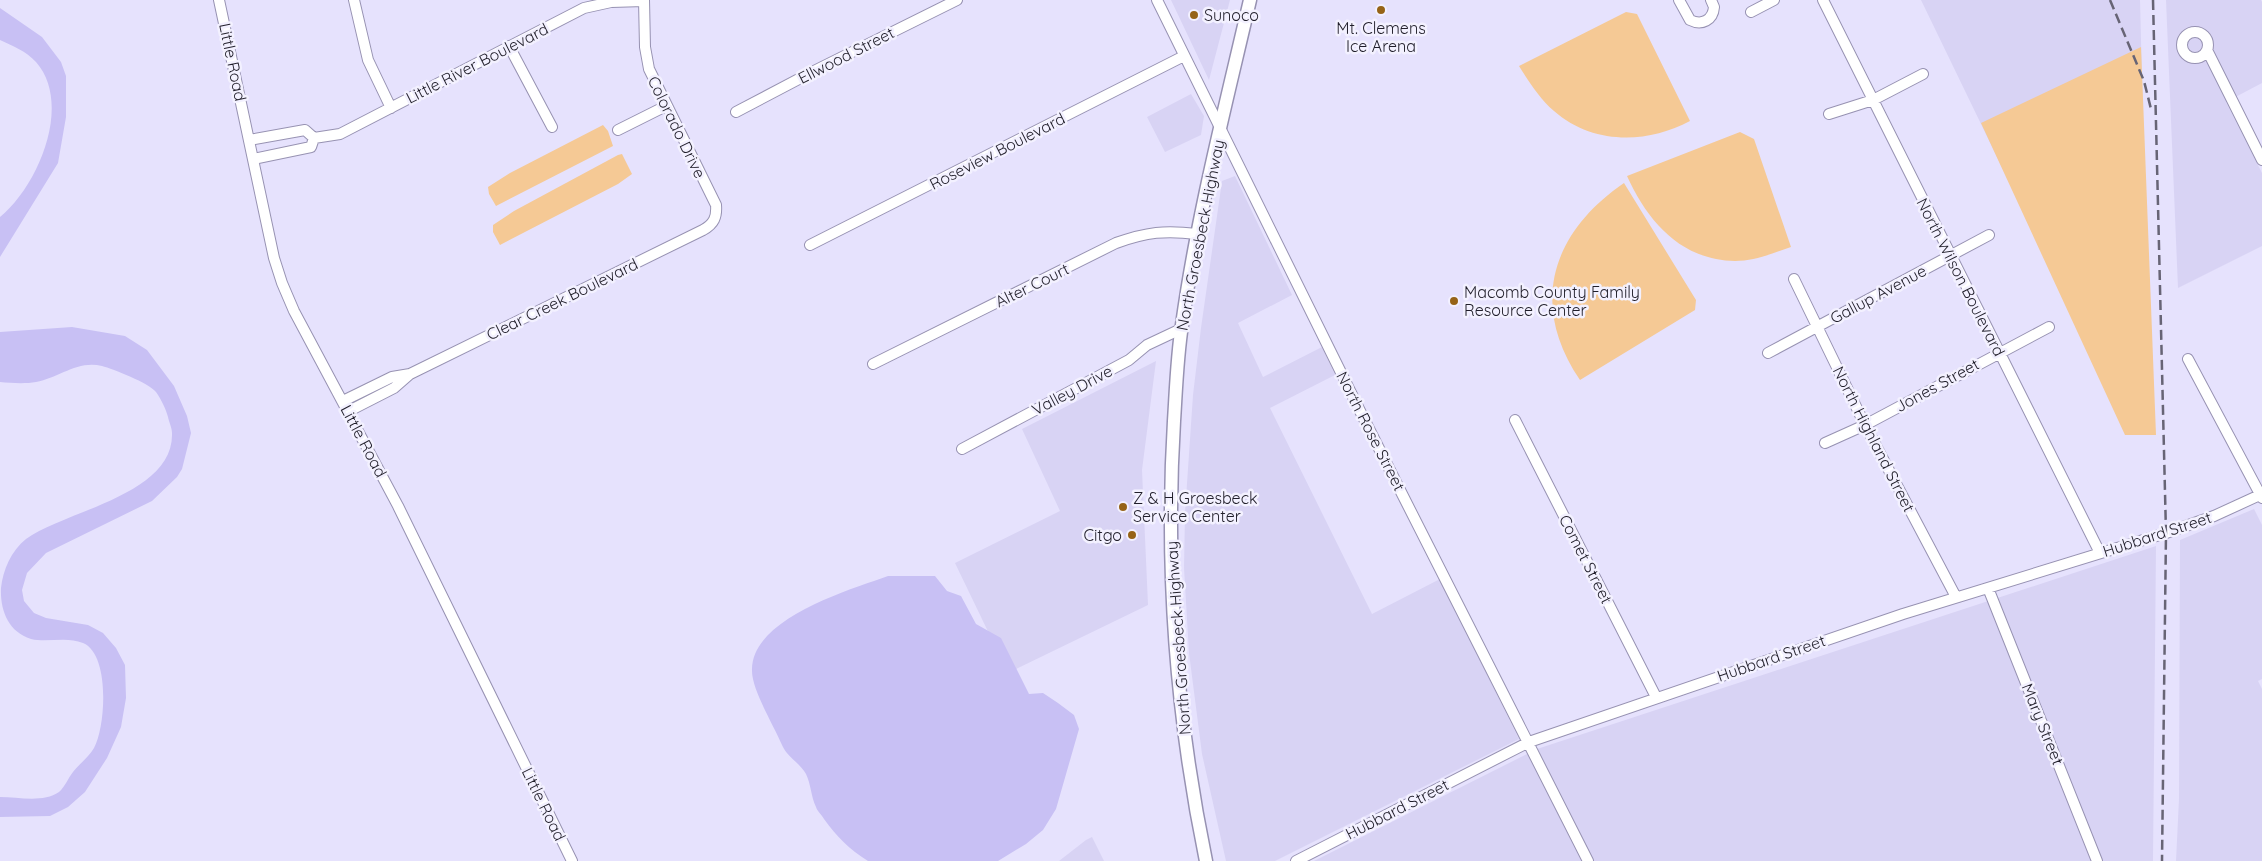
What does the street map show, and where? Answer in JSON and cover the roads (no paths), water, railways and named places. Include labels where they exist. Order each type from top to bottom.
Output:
[{"type":"main road","name":"North Groesbeck Highway","points":[[1206,861],[1185,740],[1178,679],[1171,571],[1172,460],[1181,329],[1197,234],[1250,0]]},
{"type":"street","name":"Little Road","points":[[219,0],[274,258],[282,284],[294,311],[349,411],[443,595],[572,861]]},
{"type":"street","points":[[354,0],[368,60],[391,108]]},
{"type":"street","name":"Ellwood Street","points":[[736,112],[956,0]]},
{"type":"street","name":"North Rose Street","points":[[1157,0],[1220,130],[1588,861]]},
{"type":"street","points":[[1679,0],[1690,20],[1699,23],[1708,20],[1711,16],[1714,7],[1711,0]]},
{"type":"street","points":[[1751,12],[1774,0]]},
{"type":"street","name":"North Wilson Boulevard","points":[[1823,0],[1949,255],[2100,553]]},
{"type":"street","name":"Little River Boulevard","points":[[249,140],[304,130],[314,138],[340,134],[584,8],[611,2],[644,1]]},
{"type":"street","name":"Colorado Drive","points":[[644,1],[645,47],[648,69],[716,205],[714,222]]},
{"type":"street","points":[[509,46],[552,127]]},
{"type":"street","points":[[2207,50],[2262,160]]},
{"type":"street","name":"Roseview Boulevard","points":[[810,245],[1184,56]]},
{"type":"street","points":[[1829,114],[1873,100],[1923,74]]},
{"type":"street","points":[[618,130],[666,106]]},
{"type":"street","points":[[284,134],[288,152]]},
{"type":"street","name":"Little River Boulevard","points":[[253,159],[311,147],[314,138]]},
{"type":"street","name":"Clear Creek Boulevard","points":[[343,401],[392,377],[410,374],[703,230],[714,222]]},
{"type":"street","name":"Alter Court","points":[[873,364],[1116,243],[1153,232],[1167,230],[1197,234]]},
{"type":"street","name":"Gallup Avenue","points":[[1768,353],[1949,255],[1990,235]]},
{"type":"street","name":"North Highland Street","points":[[1794,279],[1865,425],[1956,597]]},
{"type":"street","name":"Jones Street","points":[[1825,442],[1865,425],[1998,352],[2048,327]]},
{"type":"street","name":"Valley Drive","points":[[962,449],[1129,360],[1147,345],[1181,329]]},
{"type":"street","points":[[2188,359],[2261,496]]},
{"type":"street","name":"Clear Creek Boulevard","points":[[349,411],[399,385],[410,374]]},
{"type":"street","points":[[372,387],[377,397]]},
{"type":"street","name":"Comet Street","points":[[1516,420],[1656,697]]},
{"type":"street","name":"Hubbard Street","points":[[1296,861],[1529,742],[1656,697],[1956,597],[2214,516],[2261,496]]},
{"type":"street","name":"Mary Street","points":[[1988,588],[2097,861]]},
{"type":"railway","points":[[2110,0],[2144,81],[2151,109]]},
{"type":"railway","points":[[2153,0],[2166,533],[2162,861]]},
{"type":"place","name":"Mt. Clemens Ice Arena","points":[[1381,10]]},
{"type":"place","name":"Sunoco","points":[[1194,15]]},
{"type":"place","name":"Macomb County Family Resource Center","points":[[1454,301]]},
{"type":"place","name":"Z & H Groesbeck Service Center","points":[[1123,507]]},
{"type":"place","name":"Citgo","points":[[1132,535]]}]
